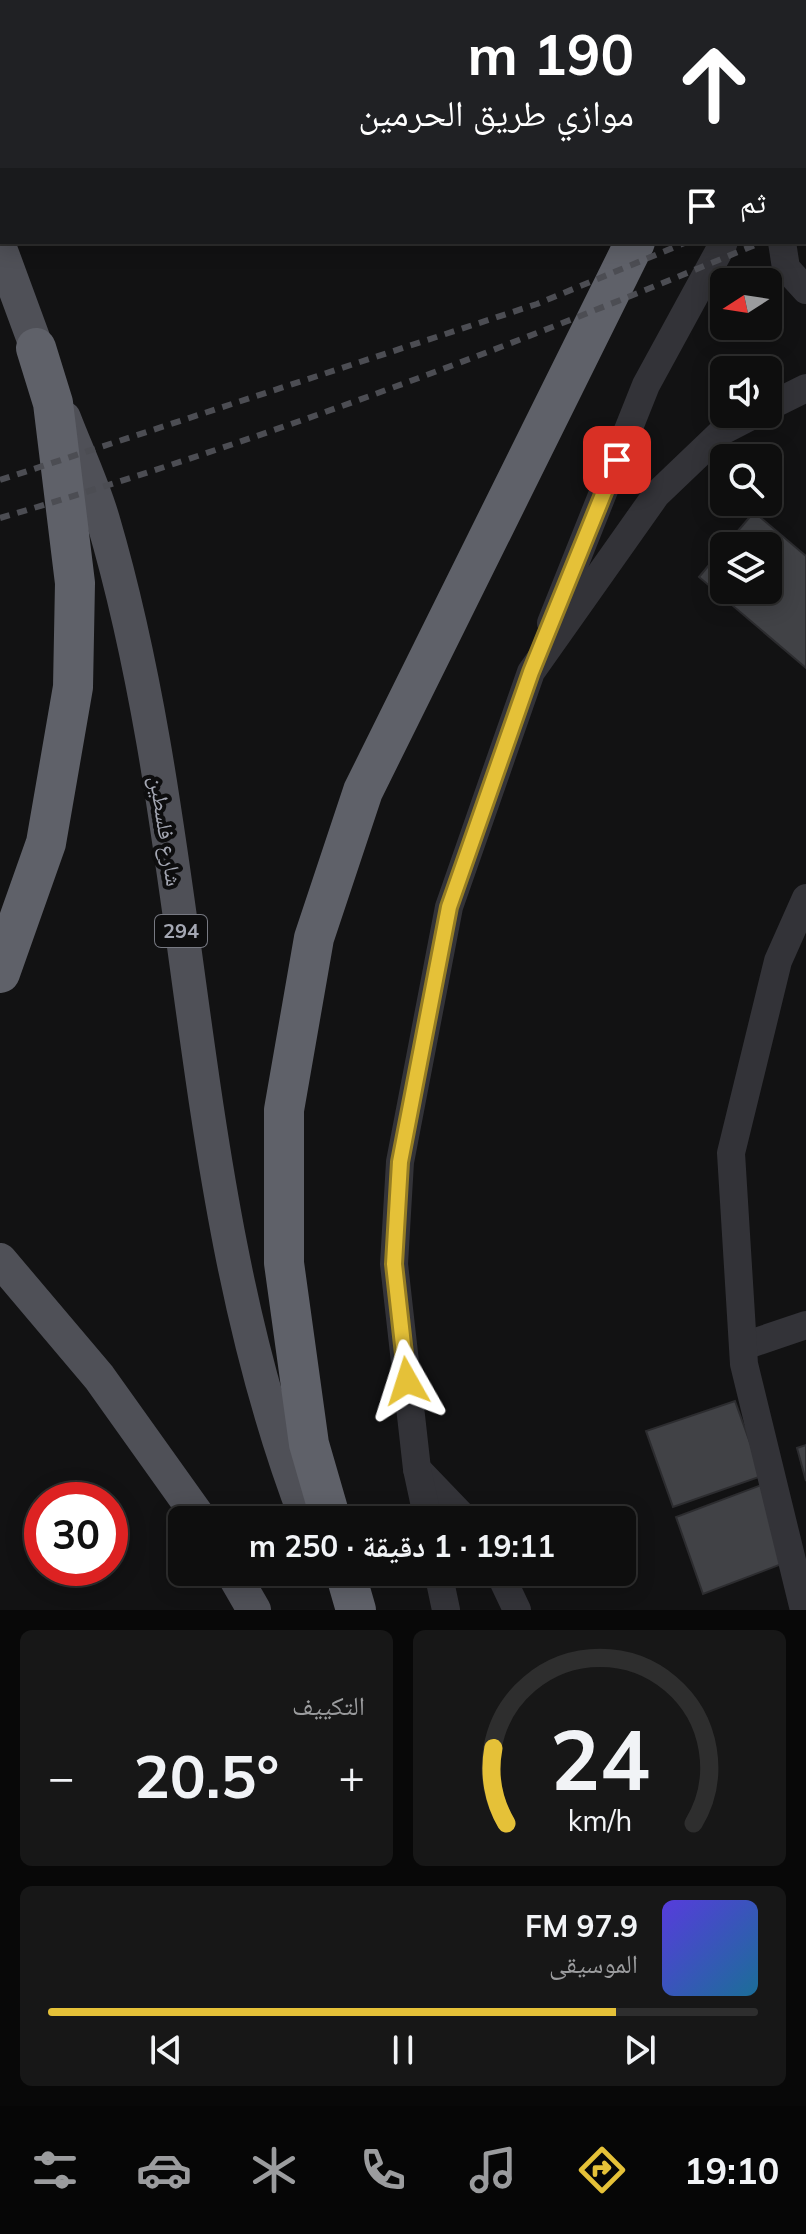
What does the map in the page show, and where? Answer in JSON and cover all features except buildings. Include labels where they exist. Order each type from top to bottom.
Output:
[{"type":"highway","points":[[327,1506],[309,1444],[284,1263],[284,1110],[314,938],[363,791],[634,244]]},
{"type":"highway","points":[[0,973],[46,843],[73,687],[75,583],[53,403],[36,348]]},
{"type":"highway","points":[[349,1586],[356,1610]]},
{"type":"main road","name":"شارع فلسطين","points":[[0,248],[103,518],[144,687],[215,1169],[247,1325],[288,1471],[302,1506]]},
{"type":"main road","points":[[0,1260],[99,1377],[191,1506]]},
{"type":"main road","points":[[240,1586],[254,1610]]},
{"type":"main road","points":[[333,1586],[342,1610]]},
{"type":"street","points":[[425,1506],[417,1469],[394,1264],[400,1162],[449,907],[531,672],[646,385],[723,244]]},
{"type":"street","points":[[782,244],[786,268],[806,290]]},
{"type":"street","points":[[782,400],[806,388]]},
{"type":"street","points":[[531,672],[656,495],[728,428]]},
{"type":"street","points":[[804,1610],[744,1364],[731,1153],[778,961],[806,898]]},
{"type":"street","points":[[744,1346],[806,1325]]},
{"type":"street","points":[[417,1469],[453,1506]]},
{"type":"street","points":[[441,1586],[446,1610]]},
{"type":"street","points":[[506,1586],[517,1610]]},
{"type":"railway","points":[[0,480],[537,304],[682,244]]},
{"type":"railway","points":[[0,518],[289,425],[480,355],[757,244]]},
{"type":"route","points":[[407,1381],[394,1264],[400,1162],[449,907],[531,672],[617,460]]}]
